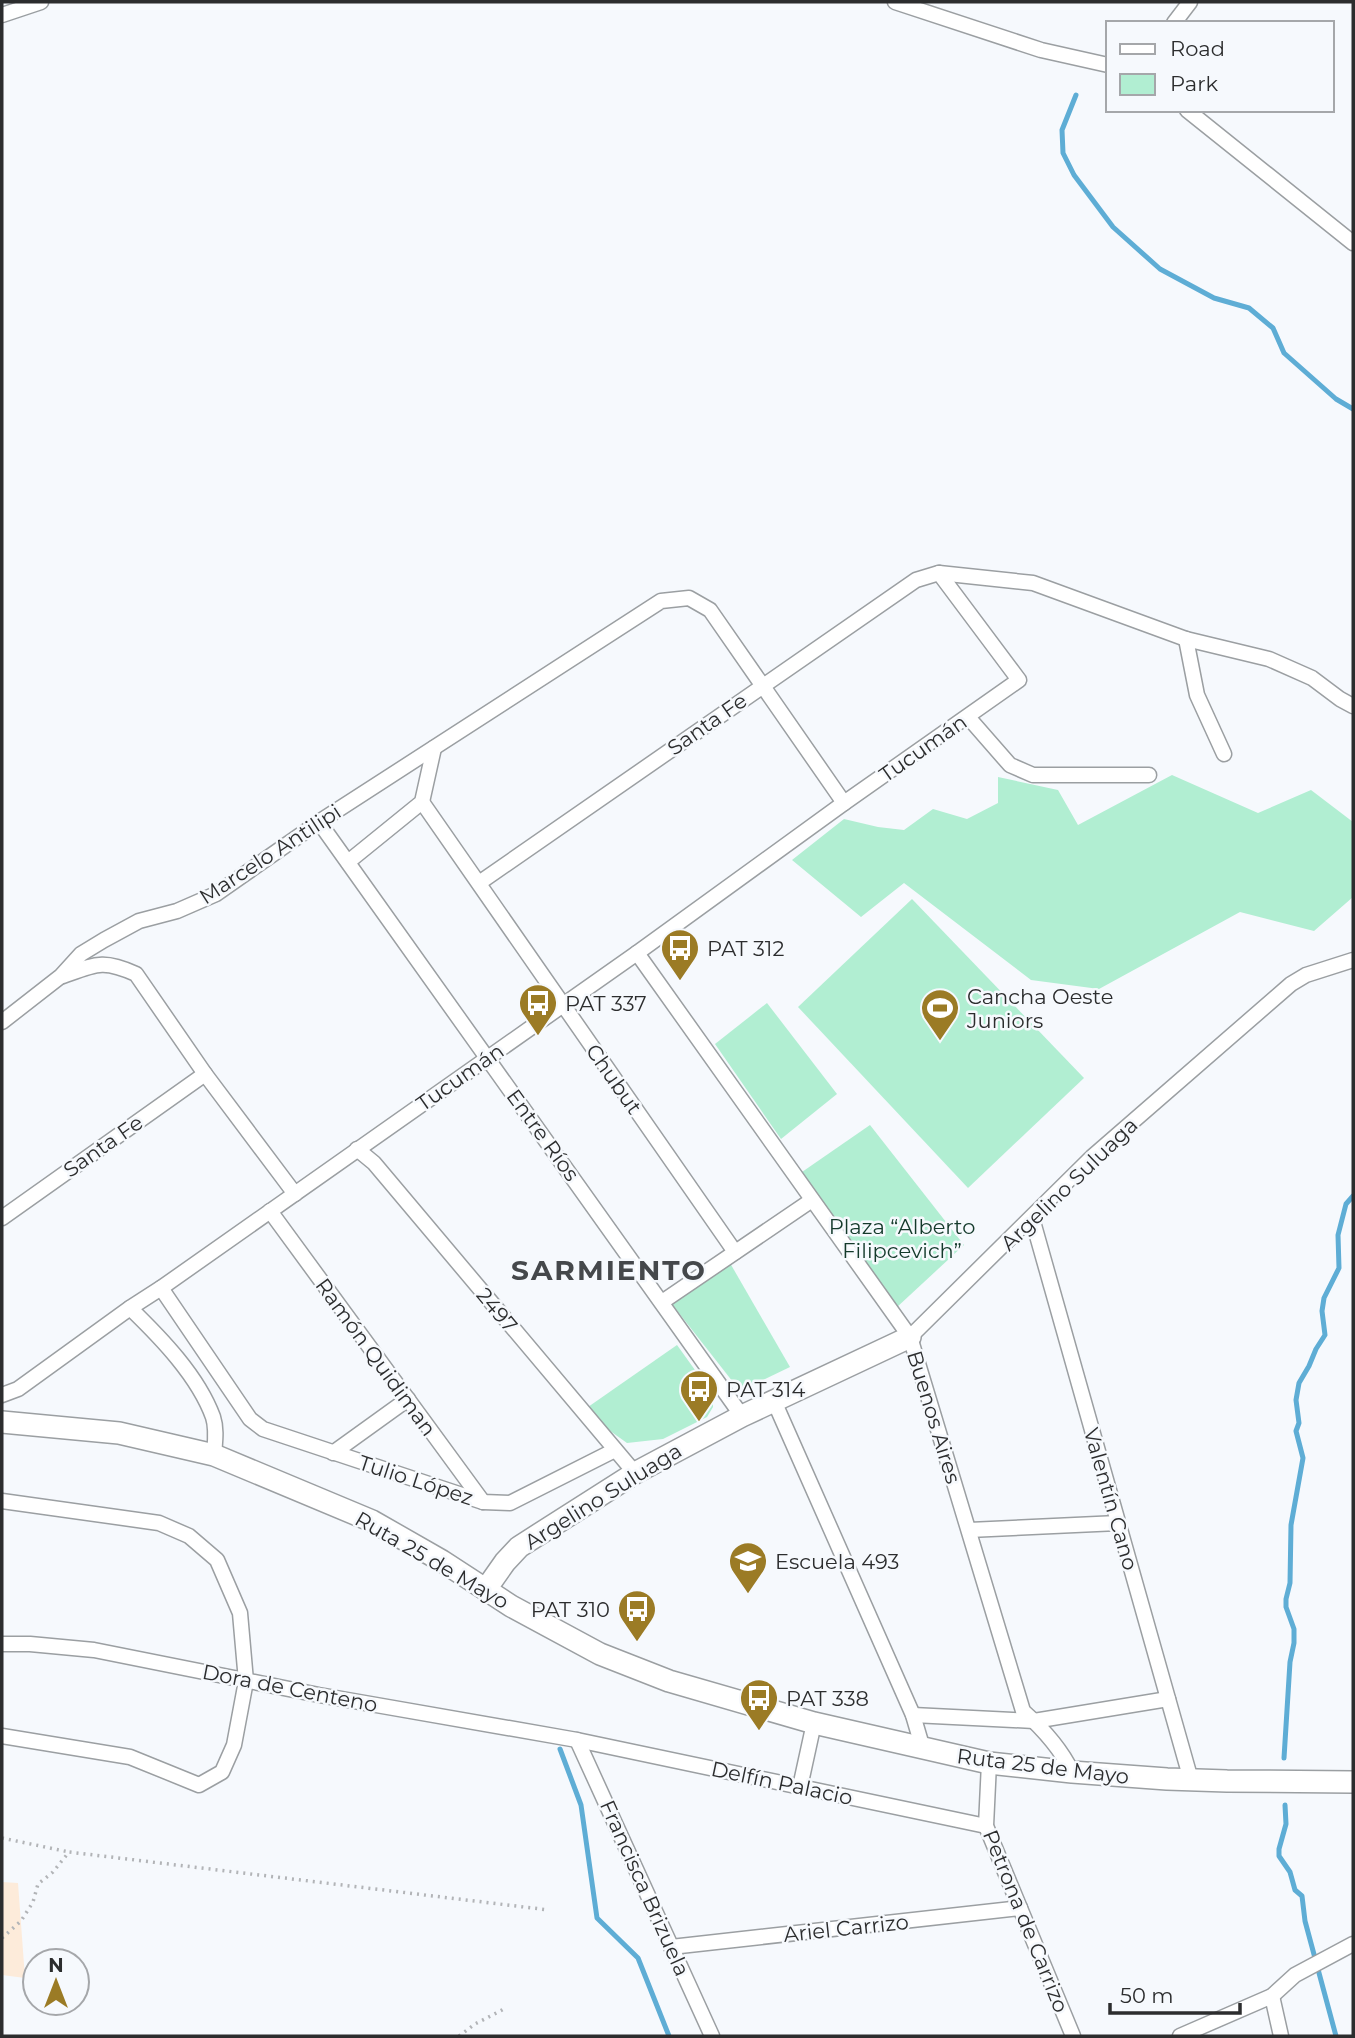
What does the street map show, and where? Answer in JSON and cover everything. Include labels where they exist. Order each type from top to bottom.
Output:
[{"type":"main road","name":"Argelino Suluaga","points":[[486,1589],[519,1547],[635,1472],[742,1416],[910,1337]]},
{"type":"main road","name":"Ruta 25 de Mayo","points":[[2,1422],[119,1433],[214,1455],[372,1521],[442,1561],[511,1606],[600,1654],[669,1681],[814,1723],[989,1763],[1191,1780],[1353,1782]]},
{"type":"street","points":[[2,15],[41,2]]},
{"type":"street","points":[[895,2],[1041,50],[1106,65]]},
{"type":"street","points":[[1176,21],[1190,2]]},
{"type":"street","points":[[1189,112],[1353,243]]},
{"type":"street","points":[[939,573],[1034,583],[1186,639],[1269,659],[1312,678],[1339,699],[1353,706]]},
{"type":"street","name":"Tucumán","points":[[2,1395],[19,1389],[1019,680],[939,573]]},
{"type":"street","name":"Santa Fe","points":[[478,883],[916,580],[939,573]]},
{"type":"street","name":"Marcelo Antilipi","points":[[2,1022],[61,976],[81,954],[139,920],[177,911],[216,894],[319,822],[661,601],[690,598],[710,610],[762,686]]},
{"type":"street","points":[[1186,639],[1197,695],[1224,754]]},
{"type":"street","points":[[762,686],[844,803]]},
{"type":"street","points":[[968,717],[1010,765],[1033,775],[1149,775]]},
{"type":"street","points":[[348,862],[422,802],[434,748]]},
{"type":"street","name":"Chubut","points":[[422,802],[735,1252]]},
{"type":"street","name":"Entre Ríos","points":[[319,822],[742,1416]]},
{"type":"street","name":"Buenos Aires","points":[[637,953],[910,1337],[1023,1712],[1066,1759],[1072,1772]]},
{"type":"street","name":"Argelino Suluaga","points":[[910,1337],[1092,1157],[1291,984],[1306,975],[1353,960]]},
{"type":"street","points":[[61,976],[97,964],[119,966],[136,974],[205,1074],[295,1194]]},
{"type":"street","name":"Santa Fe","points":[[2,1218],[205,1074]]},
{"type":"street","name":"2497","points":[[356,1149],[374,1163],[635,1472]]},
{"type":"street","points":[[662,1302],[812,1200]]},
{"type":"street","name":"Ramón Quidiman","points":[[270,1211],[483,1502]]},
{"type":"street","name":"Valentín Cano","points":[[1032,1219],[1191,1780]]},
{"type":"street","name":"Tulio López","points":[[162,1288],[250,1419],[263,1429],[483,1502],[510,1503],[615,1450]]},
{"type":"street","points":[[130,1308],[170,1347],[203,1396],[216,1432],[214,1455]]},
{"type":"street","name":"Tulio López","points":[[332,1453],[408,1399]]},
{"type":"street","points":[[774,1401],[912,1715],[923,1749]]},
{"type":"street","points":[[2,1501],[159,1523],[188,1536],[217,1560],[240,1613],[246,1681],[234,1745],[222,1772],[199,1785],[130,1757],[2,1736]]},
{"type":"street","points":[[969,1530],[1118,1523]]},
{"type":"street","name":"Dora de Centeno","points":[[2,1644],[94,1650],[246,1681],[577,1740]]},
{"type":"street","points":[[912,1715],[1034,1721],[1168,1699]]},
{"type":"street","points":[[800,1787],[814,1723]]},
{"type":"street","name":"Delfín Palacio","points":[[577,1740],[986,1826]]},
{"type":"street","name":"Francisca Brizuela","points":[[577,1740],[712,2036]]},
{"type":"street","name":"Petrona de Carrizo","points":[[989,1763],[986,1826],[1073,2036]]},
{"type":"street","name":"Ariel Carrizo","points":[[671,1947],[1020,1908]]},
{"type":"street","points":[[1180,2036],[1272,1996],[1296,1975],[1353,1944]]},
{"type":"street","points":[[1272,1996],[1281,2036]]},
{"type":"path","points":[[2,1838],[69,1852],[549,1910]]},
{"type":"path","points":[[2,1938],[21,1920],[33,1902],[38,1884],[69,1852]]},
{"type":"path","points":[[459,2036],[504,2009]]},
{"type":"shaded area","points":[[2,1882],[18,1883],[23,1947],[21,1977],[2,1975]]},
{"type":"green space","points":[[1172,775],[1258,813],[1311,790],[1353,822],[1353,897],[1314,931],[1240,912],[1099,989],[1031,980],[904,883],[861,917],[792,860],[844,819],[904,830],[933,809],[967,819],[998,803],[998,777],[1058,790],[1078,825]]},
{"type":"green space","name":"Cancha Oeste Juniors","points":[[912,899],[1084,1078],[968,1188],[798,1007]]},
{"type":"green space","points":[[767,1003],[837,1094],[781,1139],[715,1044]]},
{"type":"green space","name":"Plaza “Alberto Filipcevich”","points":[[870,1125],[964,1245],[896,1308],[802,1172]]},
{"type":"green space","points":[[730,1263],[790,1367],[740,1391],[671,1303]]},
{"type":"green space","points":[[677,1345],[713,1395],[713,1407],[707,1417],[663,1439],[627,1443],[599,1423],[588,1407]]},
{"type":"waterway","points":[[1076,95],[1062,130],[1063,153],[1074,175],[1113,227],[1160,269],[1214,298],[1249,308],[1273,328],[1284,353],[1336,399],[1353,409]]},
{"type":"waterway","points":[[1284,1758],[1290,1662],[1294,1643],[1294,1629],[1286,1599],[1290,1583],[1291,1525],[1303,1458],[1296,1431],[1299,1423],[1296,1400],[1299,1383],[1325,1335],[1322,1311],[1324,1298],[1339,1268],[1338,1235],[1346,1204],[1353,1196]]},
{"type":"waterway","points":[[560,1749],[581,1805],[597,1918],[638,1958],[669,2036]]},
{"type":"waterway","points":[[1285,1805],[1286,1824],[1279,1856],[1290,1872],[1295,1890],[1302,1896],[1305,1921],[1336,2036]]},
{"type":"place","name":"PAT 312","points":[[680,982]]},
{"type":"place","name":"PAT 337","points":[[538,1037]]},
{"type":"place","name":"Cancha Oeste Juniors","points":[[940,1042]]},
{"type":"place","name":"PAT 314","points":[[699,1423]]},
{"type":"place","name":"Escuela 493","points":[[748,1595]]},
{"type":"place","name":"PAT 310","points":[[637,1643]]},
{"type":"place","name":"PAT 338","points":[[759,1732]]},
{"type":"district","name":"SARMIENTO","points":[[609,1270]]}]
